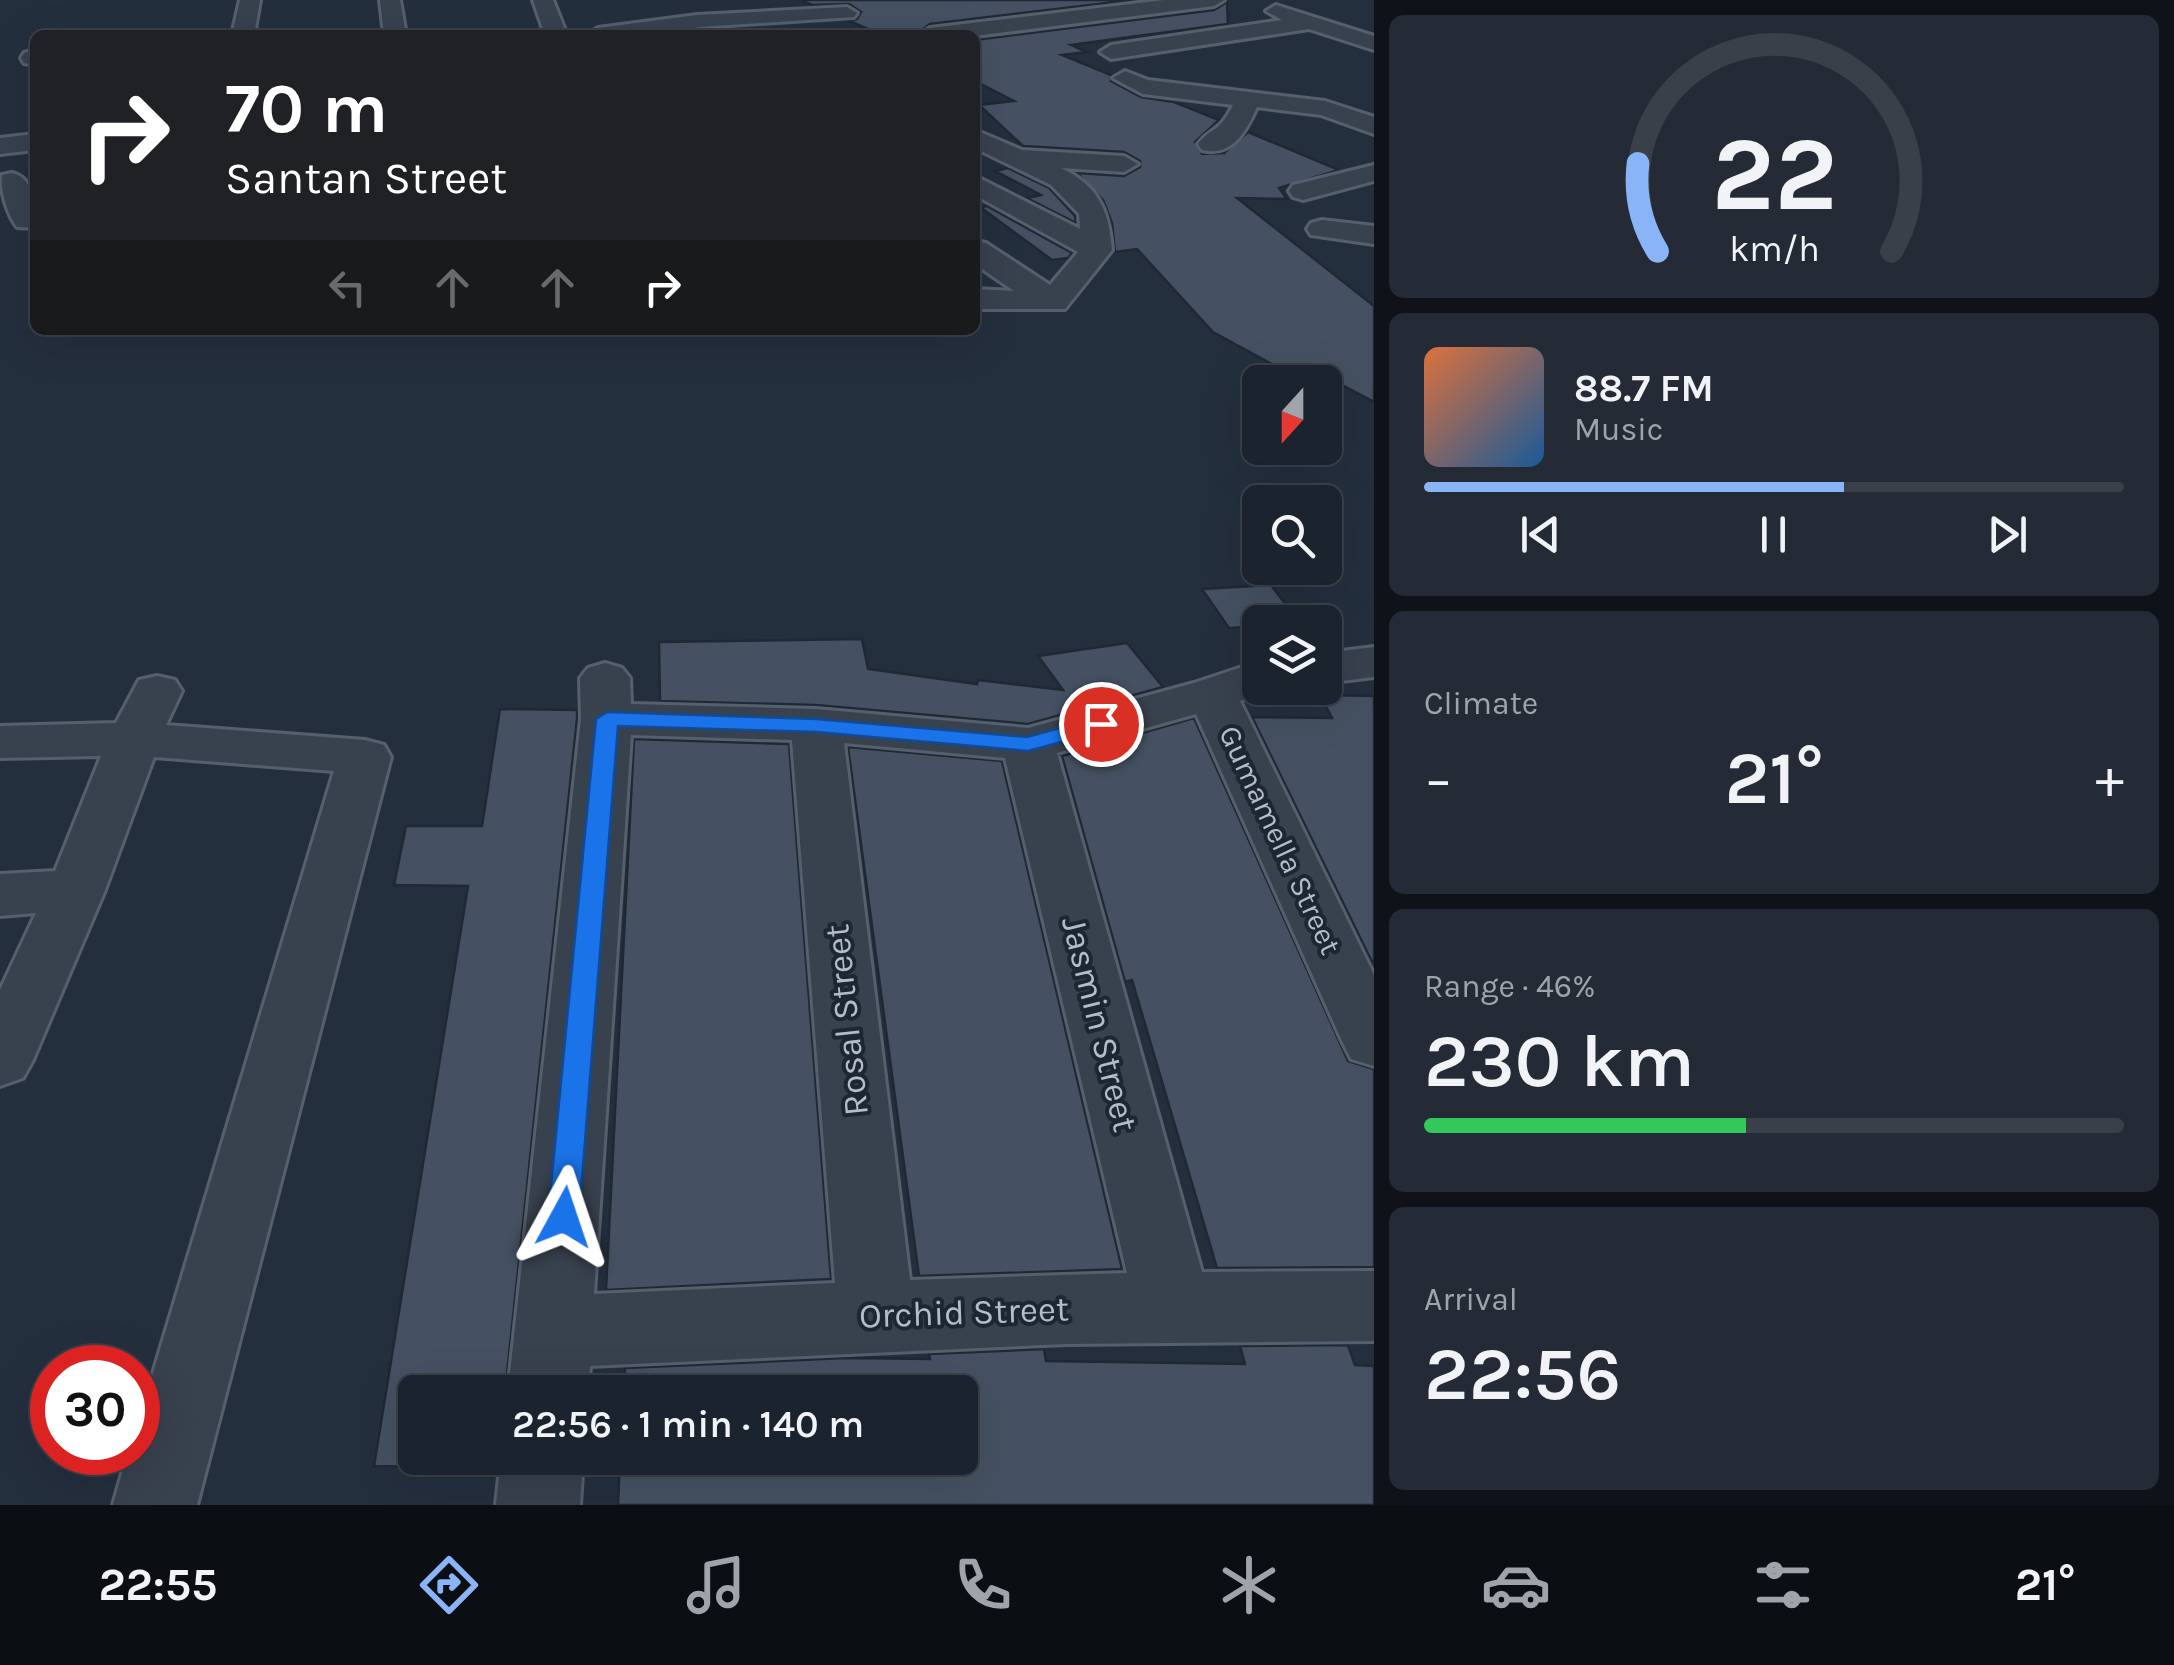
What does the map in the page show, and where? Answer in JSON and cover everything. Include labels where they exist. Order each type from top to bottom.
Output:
[{"type":"street","points":[[244,30],[250,0]]},
{"type":"street","points":[[390,0],[394,30]]},
{"type":"street","points":[[542,0],[554,30]]},
{"type":"street","points":[[686,0],[700,20],[697,21]]},
{"type":"street","points":[[971,30],[1214,0]]},
{"type":"street","points":[[1260,6],[1374,43]]},
{"type":"street","points":[[1112,52],[1355,10]]},
{"type":"street","points":[[645,30],[697,21],[847,12]]},
{"type":"street","points":[[1170,64],[1202,64]]},
{"type":"street","points":[[1121,84],[1243,88],[1306,106],[1341,111],[1374,126]]},
{"type":"street","points":[[1210,144],[1232,134],[1243,88]]},
{"type":"street","points":[[980,140],[1061,180],[1094,212],[1097,250],[1053,302]]},
{"type":"street","points":[[0,146],[30,143]]},
{"type":"street","points":[[1023,158],[1124,164]]},
{"type":"street","points":[[1302,191],[1374,173]]},
{"type":"street","points":[[16,181],[21,221]]},
{"type":"street","points":[[980,187],[1097,250]]},
{"type":"street","points":[[1322,229],[1374,235]]},
{"type":"street","points":[[980,253],[1053,302]]},
{"type":"street","points":[[980,299],[1053,302]]},
{"type":"street","points":[[1342,666],[1374,662]]},
{"type":"street","points":[[551,1362],[606,698],[816,726],[1028,744],[1236,685]]},
{"type":"street","name":"Gumamella Street","points":[[1236,685],[1374,1041]]},
{"type":"street","points":[[0,742],[146,715],[365,756],[155,1505]]},
{"type":"street","points":[[0,1060],[76,890],[146,715]]},
{"type":"street","name":"Rosal Street","points":[[816,726],[876,1314]]},
{"type":"street","name":"Jasmin Street","points":[[1028,744],[1173,1305]]},
{"type":"street","points":[[0,895],[76,890]]},
{"type":"street","name":"Orchid Street","points":[[551,1362],[876,1314],[1173,1305],[1374,1306]]},
{"type":"street","points":[[538,1505],[541,1475]]},
{"type":"building","points":[[800,0],[1132,0],[930,24],[922,30],[870,30],[849,21],[857,19],[861,12],[849,4],[812,5]]},
{"type":"building","points":[[1227,2],[1228,24],[1071,45],[1087,52],[1062,55],[1111,75],[1111,81],[1141,97],[1174,102],[1219,120],[1195,142],[1202,154],[1224,153],[1248,132],[1339,170],[1279,188],[1287,199],[1237,198],[1374,306],[1374,402],[1342,385],[1342,365],[1274,365],[1213,332],[1137,249],[1115,252],[1112,223],[1103,200],[1077,173],[1124,176],[1140,167],[1140,161],[1124,152],[1023,146],[980,106],[1014,101],[980,84],[980,39],[1214,10]]},
{"type":"building","points":[[1008,168],[1049,188],[1075,216],[1076,223],[1027,198],[1041,195],[995,171]]},
{"type":"building","points":[[987,206],[1072,253],[1068,258],[1052,260],[980,207]]},
{"type":"building","points":[[1271,585],[1286,605],[1242,605],[1242,627],[1229,628],[1202,589]]},
{"type":"building","points":[[862,639],[868,669],[977,684],[978,680],[1063,690],[1038,656],[1127,643],[1163,687],[1028,724],[816,705],[660,701],[659,642]]},
{"type":"building","points":[[1342,695],[1374,696],[1374,966],[1252,717],[1332,718],[1325,705],[1342,705]]},
{"type":"building","points":[[500,709],[577,710],[507,1375],[398,1375],[398,1466],[374,1466],[468,886],[394,885],[406,826],[482,826]]},
{"type":"building","points":[[1194,718],[1348,1061],[1374,1069],[1374,1267],[1217,1268],[1132,980],[1125,982],[1062,756]]},
{"type":"building","points":[[634,739],[789,744],[831,1279],[606,1290]]},
{"type":"building","points":[[848,747],[1002,761],[1122,1269],[919,1276]]},
{"type":"building","points":[[1348,1345],[1355,1365],[1374,1366],[1374,1505],[618,1505],[619,1475],[978,1475],[978,1375],[625,1375],[625,1368],[846,1358],[930,1359],[929,1354],[1044,1349],[1046,1361],[1245,1364],[1240,1346]]},
{"type":"route","points":[[564,1217],[607,719],[816,726],[1028,744],[1101,724]]}]
